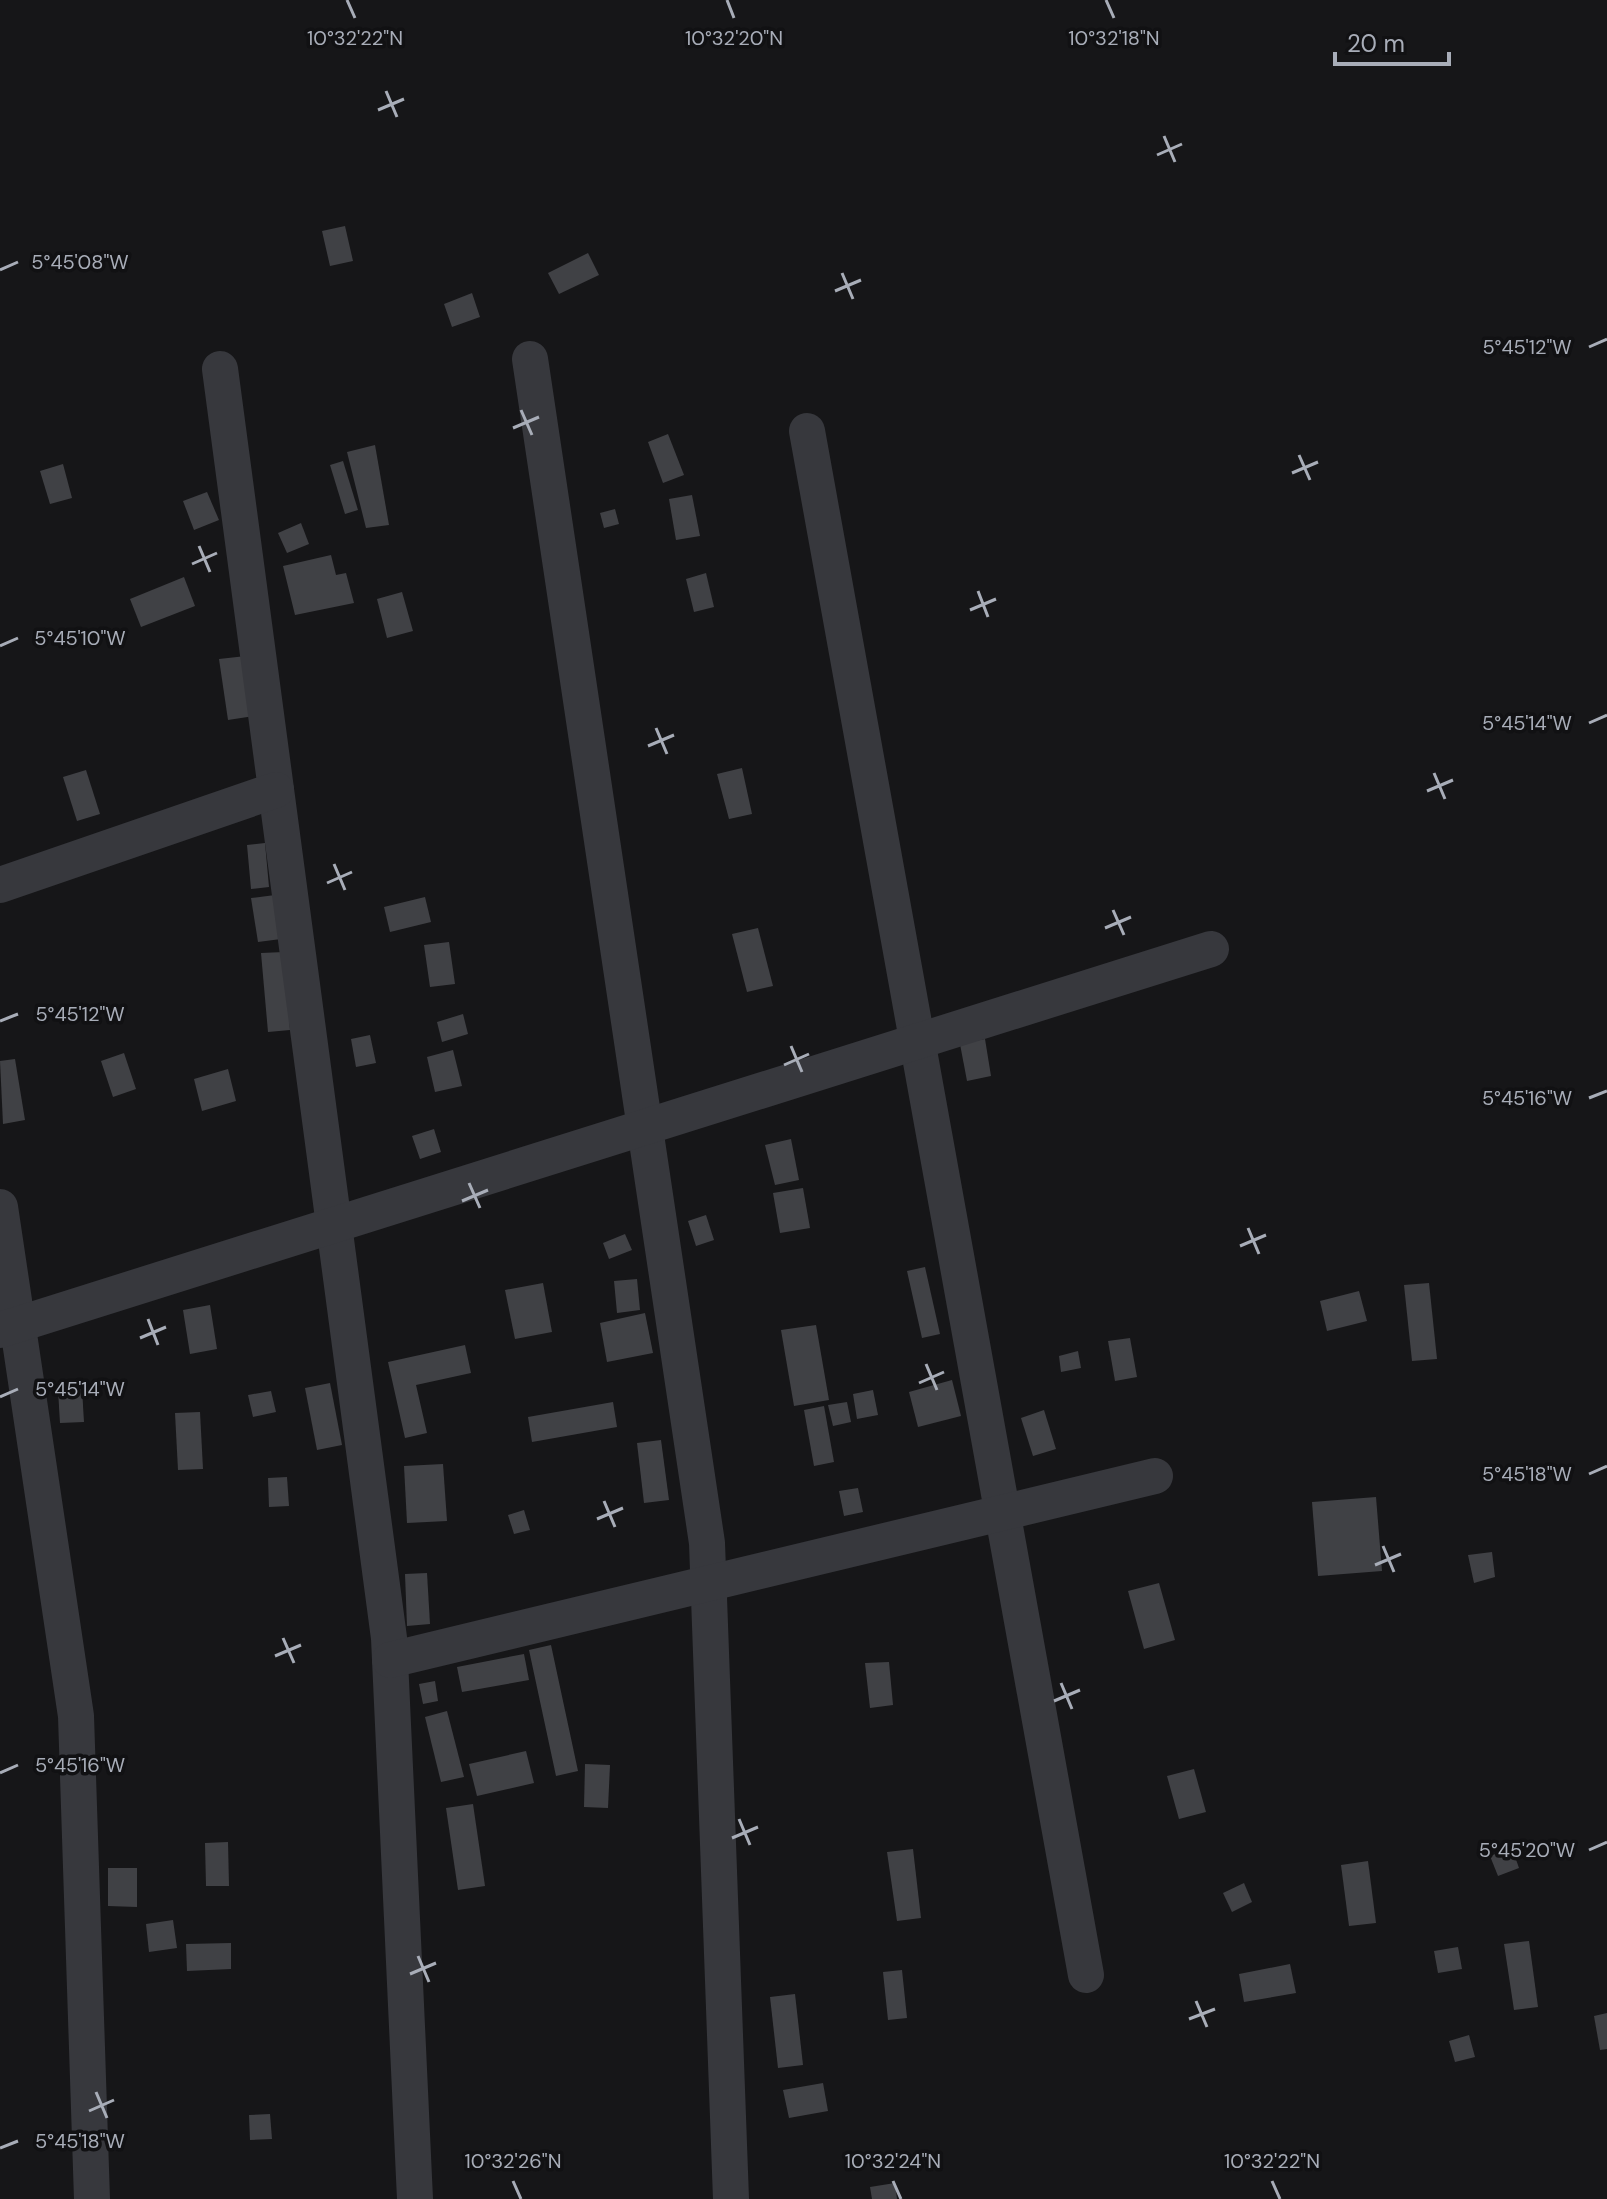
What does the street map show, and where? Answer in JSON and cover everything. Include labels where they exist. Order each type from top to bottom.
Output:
[{"type":"street","points":[[530,359],[707,1543],[731,2199]]},
{"type":"street","points":[[220,369],[390,1660],[415,2199]]},
{"type":"street","points":[[807,431],[1086,1975]]},
{"type":"street","points":[[0,885],[276,790]]},
{"type":"street","points":[[9,1328],[1211,949]]},
{"type":"street","points":[[0,1207],[9,1328],[76,1716],[92,2199]]},
{"type":"street","points":[[390,1660],[1155,1476]]},
{"type":"building","points":[[345,226],[353,261],[330,266],[322,231]]},
{"type":"building","points":[[588,253],[599,275],[559,294],[548,273]]},
{"type":"building","points":[[472,293],[480,317],[452,327],[444,304]]},
{"type":"building","points":[[668,434],[684,475],[663,483],[648,442]]},
{"type":"building","points":[[375,445],[389,525],[366,528],[347,452]]},
{"type":"building","points":[[343,461],[358,510],[345,514],[330,465]]},
{"type":"building","points":[[63,464],[72,498],[50,504],[40,471]]},
{"type":"building","points":[[207,492],[219,520],[194,530],[183,501]]},
{"type":"building","points":[[692,495],[700,536],[676,540],[669,499]]},
{"type":"building","points":[[615,509],[619,524],[604,528],[600,513]]},
{"type":"building","points":[[301,523],[309,544],[287,553],[278,533]]},
{"type":"building","points":[[331,555],[336,575],[346,573],[354,603],[295,615],[283,566]]},
{"type":"building","points":[[706,573],[714,607],[694,612],[686,579]]},
{"type":"building","points":[[184,577],[195,606],[141,627],[130,599]]},
{"type":"building","points":[[402,592],[413,631],[387,638],[377,599]]},
{"type":"building","points":[[246,656],[254,716],[228,720],[219,659]]},
{"type":"building","points":[[742,768],[752,814],[729,819],[717,774]]},
{"type":"building","points":[[86,770],[100,814],[77,821],[63,777]]},
{"type":"building","points":[[265,843],[269,887],[251,889],[247,845]]},
{"type":"building","points":[[275,895],[281,939],[258,942],[251,898]]},
{"type":"building","points":[[425,897],[431,922],[390,932],[384,907]]},
{"type":"building","points":[[758,928],[773,986],[747,992],[732,934]]},
{"type":"building","points":[[449,942],[455,984],[430,987],[424,945]]},
{"type":"building","points":[[284,952],[290,1030],[268,1032],[261,953]]},
{"type":"building","points":[[463,1014],[468,1034],[442,1042],[437,1022]]},
{"type":"building","points":[[370,1035],[376,1063],[356,1067],[351,1039]]},
{"type":"building","points":[[985,1039],[991,1076],[967,1081],[960,1044]]},
{"type":"building","points":[[453,1050],[462,1086],[435,1092],[427,1057]]},
{"type":"building","points":[[124,1053],[136,1089],[113,1097],[101,1061]]},
{"type":"building","points":[[15,1059],[25,1120],[3,1124],[0,1061]]},
{"type":"building","points":[[228,1069],[236,1101],[202,1111],[194,1079]]},
{"type":"building","points":[[434,1129],[441,1152],[420,1159],[412,1136]]},
{"type":"building","points":[[791,1139],[799,1180],[775,1185],[765,1145]]},
{"type":"building","points":[[803,1188],[810,1228],[780,1233],[773,1193]]},
{"type":"building","points":[[706,1215],[714,1240],[696,1246],[688,1221]]},
{"type":"building","points":[[625,1234],[632,1250],[609,1259],[603,1243]]},
{"type":"building","points":[[925,1267],[940,1334],[922,1338],[907,1271]]},
{"type":"building","points":[[637,1279],[640,1310],[617,1313],[614,1281]]},
{"type":"building","points":[[543,1283],[552,1332],[515,1339],[505,1290]]},
{"type":"building","points":[[1429,1283],[1437,1359],[1412,1361],[1404,1285]]},
{"type":"building","points":[[1359,1291],[1367,1321],[1327,1331],[1320,1301]]},
{"type":"building","points":[[210,1305],[217,1349],[190,1354],[183,1310]]},
{"type":"building","points":[[645,1313],[653,1353],[607,1362],[600,1323]]},
{"type":"building","points":[[816,1325],[829,1400],[794,1406],[781,1330]]},
{"type":"building","points":[[1130,1338],[1137,1377],[1115,1381],[1108,1341]]},
{"type":"building","points":[[465,1345],[471,1373],[416,1385],[427,1433],[405,1438],[388,1362]]},
{"type":"building","points":[[1078,1351],[1081,1368],[1061,1372],[1059,1356]]},
{"type":"building","points":[[952,1380],[961,1416],[918,1427],[909,1392]]},
{"type":"building","points":[[330,1383],[342,1445],[317,1450],[305,1388]]},
{"type":"building","points":[[82,1389],[84,1422],[60,1423],[58,1390]]},
{"type":"building","points":[[873,1390],[878,1415],[857,1419],[853,1394]]},
{"type":"building","points":[[271,1391],[276,1412],[253,1417],[248,1395]]},
{"type":"building","points":[[613,1402],[617,1427],[532,1442],[528,1417]]},
{"type":"building","points":[[847,1402],[851,1422],[833,1426],[828,1405]]},
{"type":"building","points":[[824,1406],[834,1462],[814,1466],[804,1410]]},
{"type":"building","points":[[1044,1410],[1056,1449],[1033,1456],[1021,1418]]},
{"type":"building","points":[[200,1412],[203,1469],[178,1470],[175,1413]]},
{"type":"building","points":[[661,1440],[669,1500],[644,1503],[637,1443]]},
{"type":"building","points":[[443,1464],[447,1521],[407,1523],[404,1466]]},
{"type":"building","points":[[287,1477],[289,1506],[269,1507],[268,1478]]},
{"type":"building","points":[[858,1488],[863,1512],[844,1516],[839,1491]]},
{"type":"building","points":[[1376,1497],[1382,1571],[1318,1576],[1312,1502]]},
{"type":"building","points":[[524,1510],[530,1530],[514,1534],[508,1515]]},
{"type":"building","points":[[1492,1552],[1495,1577],[1474,1583],[1468,1555]]},
{"type":"building","points":[[427,1573],[430,1624],[407,1626],[405,1574]]},
{"type":"building","points":[[1159,1583],[1175,1640],[1144,1649],[1128,1591]]},
{"type":"building","points":[[551,1645],[578,1771],[556,1776],[529,1650]]},
{"type":"building","points":[[524,1654],[529,1680],[462,1692],[457,1667]]},
{"type":"building","points":[[889,1662],[893,1705],[870,1708],[865,1663]]},
{"type":"building","points":[[435,1681],[438,1701],[423,1704],[419,1684]]},
{"type":"building","points":[[447,1711],[464,1777],[441,1782],[425,1717]]},
{"type":"building","points":[[526,1751],[534,1783],[477,1796],[469,1764]]},
{"type":"building","points":[[585,1764],[610,1765],[608,1808],[584,1807]]},
{"type":"building","points":[[1194,1769],[1206,1812],[1179,1819],[1167,1776]]},
{"type":"building","points":[[473,1804],[485,1886],[458,1890],[446,1808]]},
{"type":"building","points":[[228,1842],[229,1886],[206,1886],[205,1843]]},
{"type":"building","points":[[1512,1848],[1519,1868],[1498,1876],[1490,1856]]},
{"type":"building","points":[[913,1849],[921,1918],[897,1921],[887,1852]]},
{"type":"building","points":[[1368,1861],[1376,1923],[1349,1926],[1341,1865]]},
{"type":"building","points":[[108,1868],[137,1868],[137,1907],[108,1906]]},
{"type":"building","points":[[1244,1883],[1252,1902],[1232,1912],[1223,1893]]},
{"type":"building","points":[[173,1920],[177,1948],[149,1952],[146,1924]]},
{"type":"building","points":[[1529,1941],[1538,2007],[1514,2010],[1504,1944]]},
{"type":"building","points":[[231,1943],[231,1969],[187,1971],[186,1944]]},
{"type":"building","points":[[1458,1947],[1462,1969],[1438,1973],[1434,1951]]},
{"type":"building","points":[[1290,1964],[1296,1993],[1244,2002],[1239,1974]]},
{"type":"building","points":[[902,1970],[907,2018],[888,2020],[883,1972]]},
{"type":"building","points":[[795,1994],[803,2065],[778,2068],[770,1997]]},
{"type":"building","points":[[1607,2013],[1607,2049],[1600,2050],[1594,2016]]},
{"type":"building","points":[[1469,2035],[1475,2057],[1455,2062],[1449,2041]]},
{"type":"building","points":[[823,2083],[828,2111],[789,2118],[783,2090]]},
{"type":"building","points":[[270,2114],[272,2139],[250,2140],[249,2115]]},
{"type":"building","points":[[895,2183],[897,2199],[872,2199],[870,2187]]}]
